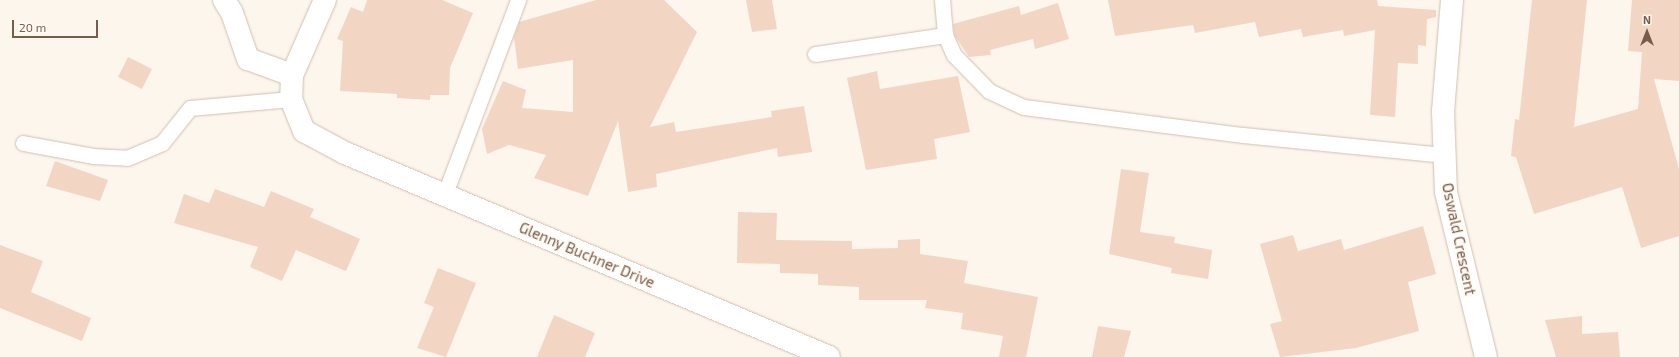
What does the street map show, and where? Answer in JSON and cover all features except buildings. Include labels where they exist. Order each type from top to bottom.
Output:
[{"type":"street","points":[[224,0],[232,14],[248,59],[292,75]]},
{"type":"street","points":[[290,100],[292,75],[325,0]]},
{"type":"street","name":"Oswald Crescent","points":[[1452,0],[1443,111],[1446,192],[1486,357]]},
{"type":"street","name":"Glenny Buchner Drive","points":[[290,100],[304,130],[345,154],[830,357]]},
{"type":"lane","points":[[444,196],[518,0]]},
{"type":"lane","points":[[942,0],[945,35],[954,55],[989,91],[1024,107],[1244,135],[1445,155]]},
{"type":"lane","points":[[815,54],[945,35]]},
{"type":"lane","points":[[23,143],[93,156],[127,158],[162,143],[190,108],[290,100]]}]
